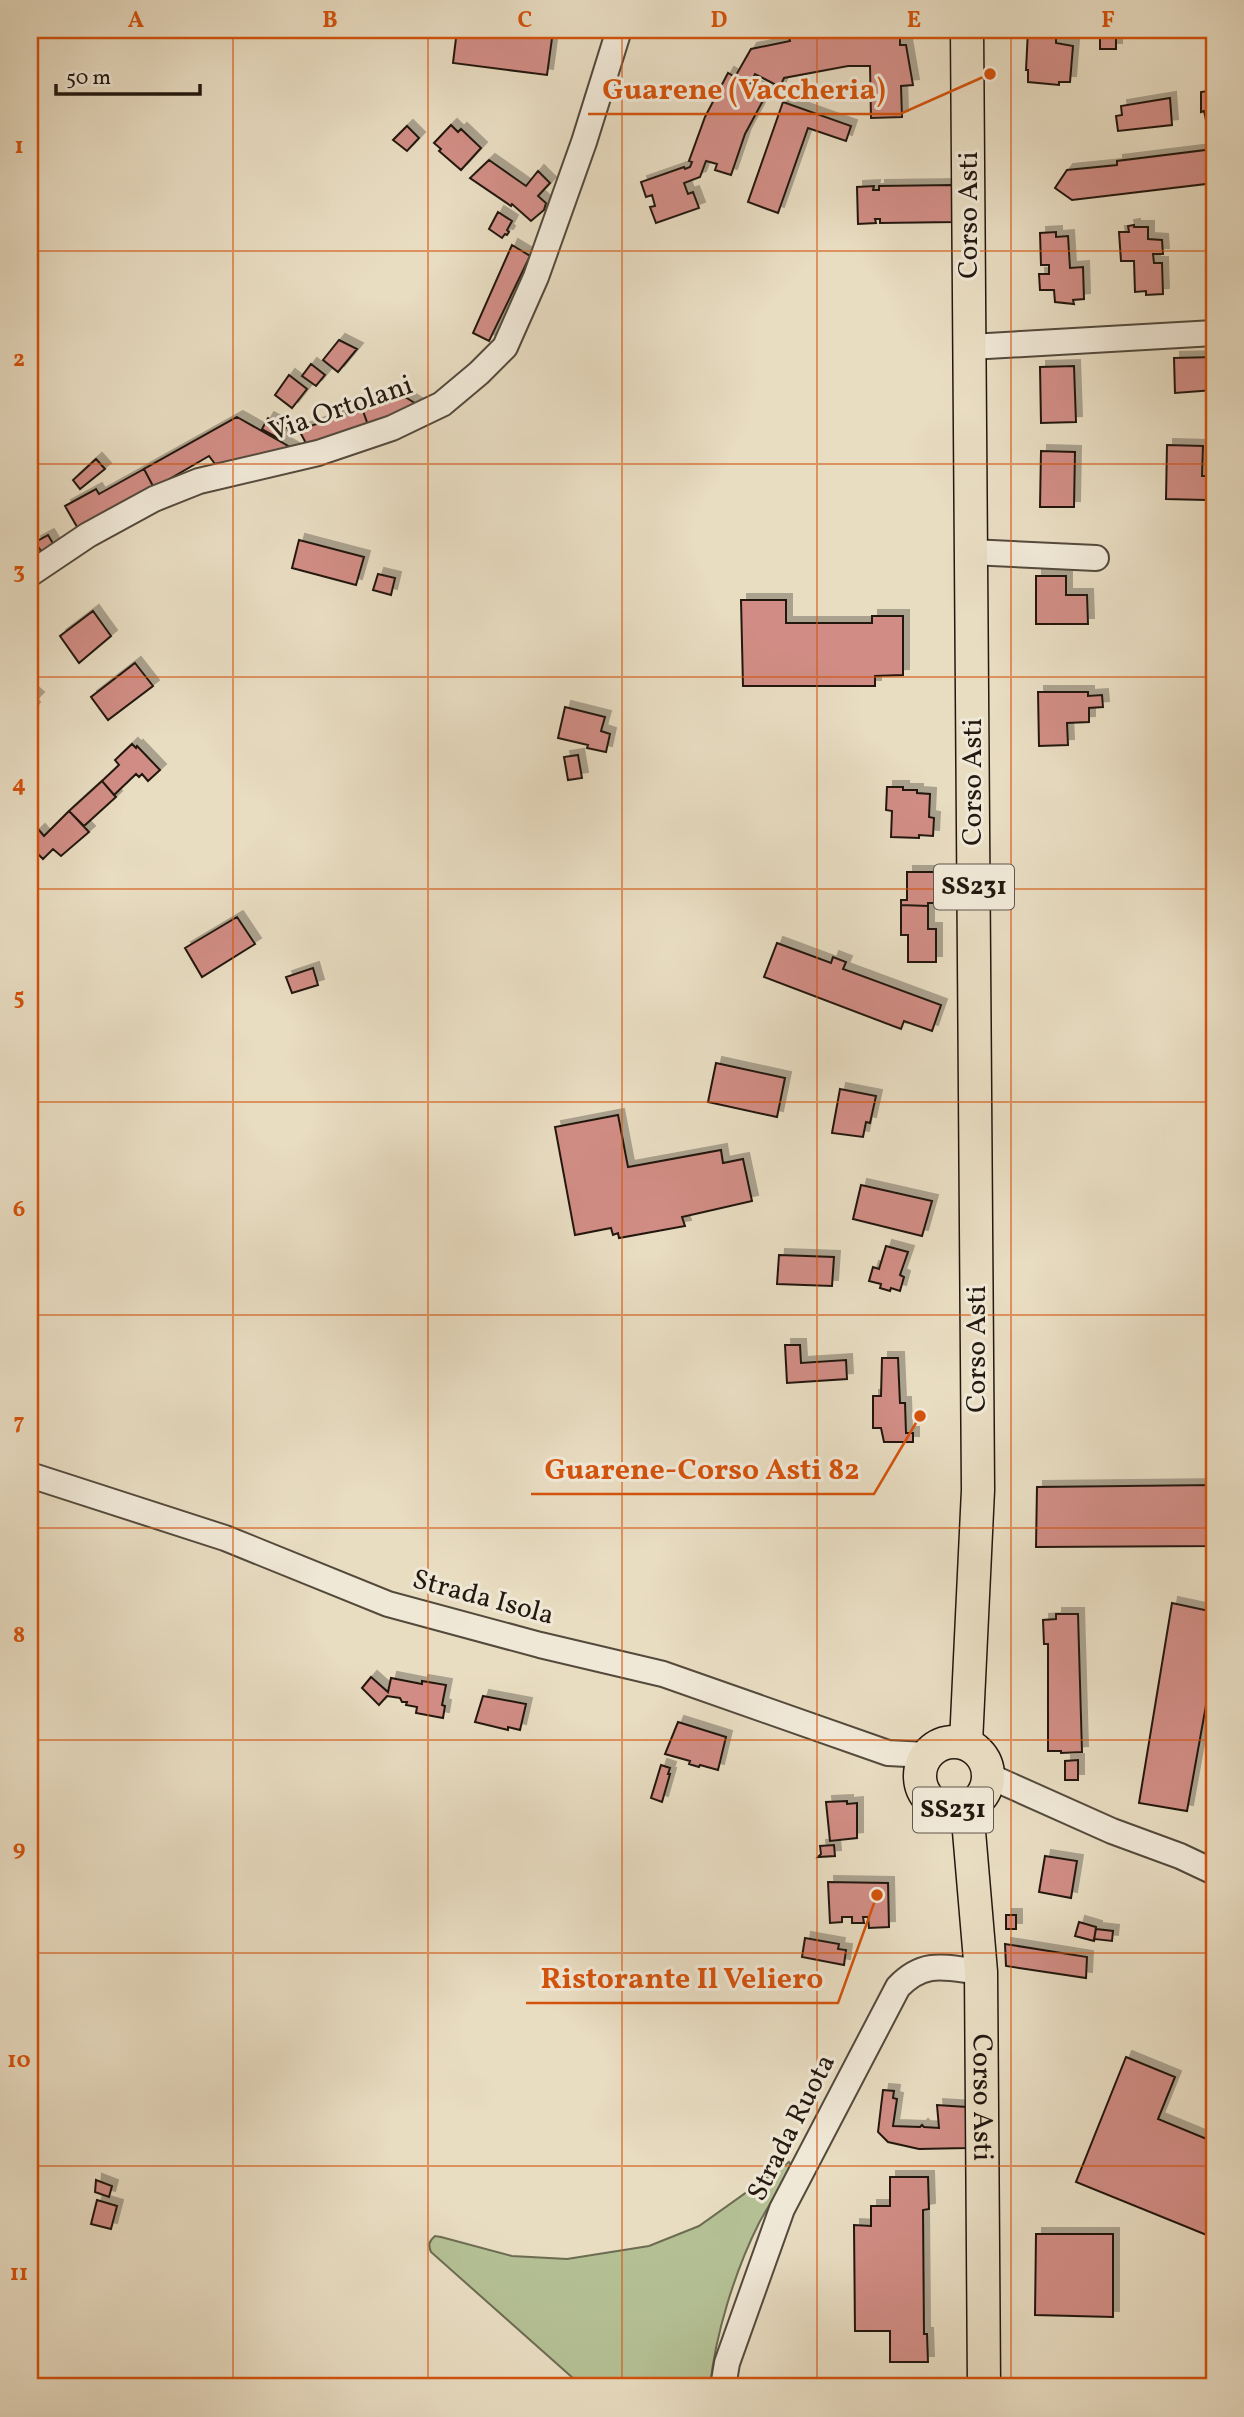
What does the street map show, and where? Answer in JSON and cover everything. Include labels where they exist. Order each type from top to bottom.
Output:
[{"type":"main road","name":"Corso Asti","points":[[966,1743],[978,1490],[967,30]]},
{"type":"main road","name":"SS231","points":[[944,1743],[966,1743],[983,1756],[989,1776],[983,1795],[967,1808],[956,1811],[944,1809],[926,1797],[919,1776],[921,1765],[927,1755],[944,1743]]},
{"type":"main road","name":"Corso Asti","points":[[967,1808],[981,1972],[984,2387]]},
{"type":"street","name":"Via Ortolani","points":[[30,575],[88,535],[154,499],[199,481],[318,453],[391,428],[442,404],[479,373],[505,346],[536,277],[584,142],[619,30]]},
{"type":"street","points":[[970,346],[1214,333]]},
{"type":"street","points":[[971,552],[1096,558]]},
{"type":"street","name":"Strada Isola","points":[[30,1475],[225,1538],[388,1604],[540,1645],[663,1674],[888,1753],[927,1755]]},
{"type":"street","points":[[989,1776],[1112,1832],[1180,1856],[1214,1872]]},
{"type":"street","name":"Strada Ruota","points":[[723,2387],[727,2362],[782,2209],[898,1987],[911,1973],[934,1967],[981,1972]]},
{"type":"green space","points":[[789,2162],[792,2167],[790,2173],[759,2223],[734,2282],[716,2346],[710,2387],[583,2387],[431,2252],[430,2241],[435,2236],[512,2256],[567,2259],[649,2246],[699,2226]]},
{"type":"building","points":[[457,30],[553,31],[547,75],[453,63]]},
{"type":"building","points":[[836,30],[837,33],[852,30],[900,30],[900,45],[906,45],[913,85],[901,86],[902,117],[871,118],[870,66],[848,66],[784,78],[780,87],[755,74],[750,84],[767,93],[745,134],[731,175],[715,170],[717,164],[706,161],[700,177],[684,183],[688,194],[693,192],[699,208],[656,223],[650,207],[655,206],[652,195],[646,197],[641,182],[690,167],[692,162],[689,161],[705,117],[728,73],[735,77],[751,49],[790,41],[788,33]]},
{"type":"building","points":[[1028,30],[1056,30],[1056,43],[1073,46],[1070,82],[1059,82],[1059,85],[1028,82]]},
{"type":"building","points":[[1100,30],[1116,30],[1116,49],[1100,49]]},
{"type":"building","points":[[1214,90],[1214,119],[1206,120],[1204,111],[1201,112],[1201,92]]},
{"type":"building","points":[[1170,98],[1172,125],[1118,131],[1116,116],[1122,115],[1121,106]]},
{"type":"building","points":[[783,102],[851,126],[846,141],[808,128],[778,213],[748,202]]},
{"type":"building","points":[[451,125],[458,132],[461,129],[481,148],[461,170],[439,151],[441,149],[434,143]]},
{"type":"building","points":[[407,126],[419,138],[407,151],[393,140]]},
{"type":"building","points":[[1214,149],[1214,183],[1072,200],[1055,188],[1067,170],[1117,165],[1117,161]]},
{"type":"building","points":[[489,160],[526,186],[538,171],[550,183],[538,196],[546,203],[544,210],[531,221],[512,204],[511,206],[470,178]]},
{"type":"building","points":[[952,185],[955,222],[880,223],[880,219],[875,219],[876,223],[858,224],[857,187],[874,186],[873,190],[879,190],[879,186]]},
{"type":"building","points":[[498,212],[512,221],[507,230],[509,232],[502,238],[489,229]]},
{"type":"building","points":[[1128,226],[1148,227],[1148,239],[1162,240],[1163,254],[1153,254],[1154,263],[1162,263],[1163,294],[1146,295],[1146,291],[1135,292],[1134,261],[1121,261],[1119,232],[1129,232]]},
{"type":"building","points":[[1056,232],[1056,237],[1068,236],[1070,268],[1083,267],[1084,299],[1073,300],[1074,304],[1055,302],[1054,290],[1040,290],[1039,274],[1049,274],[1049,265],[1041,265],[1040,233]]},
{"type":"building","points":[[512,245],[530,256],[489,341],[473,333]]},
{"type":"building","points":[[339,340],[357,349],[338,372],[323,360]]},
{"type":"building","points":[[1214,357],[1214,390],[1175,393],[1174,358]]},
{"type":"building","points":[[311,364],[325,375],[316,386],[302,376]]},
{"type":"building","points":[[1074,366],[1076,422],[1041,423],[1040,367]]},
{"type":"building","points":[[289,375],[307,389],[292,408],[275,395]]},
{"type":"building","points":[[400,391],[418,405],[369,428],[362,408]]},
{"type":"building","points":[[362,408],[369,428],[309,449],[299,430]]},
{"type":"building","points":[[237,417],[297,451],[215,464],[209,456],[154,488],[144,469]]},
{"type":"building","points":[[268,418],[286,428],[280,439],[262,429]]},
{"type":"building","points":[[1167,445],[1203,446],[1202,476],[1214,476],[1214,511],[1206,511],[1206,500],[1166,499]]},
{"type":"building","points":[[1041,451],[1075,452],[1074,507],[1040,507]]},
{"type":"building","points":[[96,459],[105,469],[80,489],[73,480]]},
{"type":"building","points":[[144,469],[154,488],[80,532],[65,506],[96,489],[99,494]]},
{"type":"building","points":[[48,535],[55,547],[43,554],[35,542]]},
{"type":"building","points":[[299,540],[364,557],[356,585],[292,568]]},
{"type":"building","points":[[378,574],[395,578],[391,595],[373,590]]},
{"type":"building","points":[[1036,576],[1066,576],[1066,595],[1087,595],[1088,624],[1036,624]]},
{"type":"building","points":[[741,600],[786,600],[786,623],[872,623],[872,616],[903,616],[903,675],[875,676],[875,686],[743,686]]},
{"type":"building","points":[[93,611],[111,636],[79,663],[60,636]]},
{"type":"building","points":[[135,663],[153,686],[108,720],[91,697]]},
{"type":"building","points":[[30,691],[38,698],[31,705],[34,708],[30,714]]},
{"type":"building","points":[[1038,692],[1088,692],[1088,696],[1102,695],[1103,707],[1089,708],[1089,722],[1067,723],[1068,745],[1039,746]]},
{"type":"building","points":[[565,707],[605,717],[601,731],[610,734],[606,752],[558,738]]},
{"type":"building","points":[[132,744],[160,770],[148,781],[142,774],[139,777],[136,774],[114,795],[102,781],[119,765],[115,760]]},
{"type":"building","points":[[578,755],[582,778],[568,780],[564,757]]},
{"type":"building","points":[[102,781],[116,797],[84,826],[69,811]]},
{"type":"building","points":[[887,787],[903,787],[903,790],[930,794],[929,817],[934,818],[933,836],[891,837],[892,811],[886,810]]},
{"type":"building","points":[[69,811],[89,832],[61,856],[53,849],[43,859],[30,846],[30,839],[39,830],[44,836]]},
{"type":"building","points":[[907,872],[936,872],[936,903],[928,903],[928,906],[901,905],[901,900],[907,900]]},
{"type":"building","points":[[901,905],[928,906],[928,929],[936,929],[936,962],[908,962],[908,935],[901,935]]},
{"type":"building","points":[[237,917],[255,944],[202,977],[185,948]]},
{"type":"building","points":[[777,943],[831,963],[833,957],[846,962],[843,969],[941,1005],[932,1031],[904,1021],[901,1029],[764,977]]},
{"type":"building","points":[[313,968],[318,985],[292,993],[286,977]]},
{"type":"building","points":[[716,1063],[785,1078],[777,1117],[708,1102]]},
{"type":"building","points":[[840,1089],[876,1096],[870,1123],[866,1122],[863,1137],[832,1133]]},
{"type":"building","points":[[618,1115],[628,1167],[721,1150],[723,1163],[743,1159],[752,1201],[682,1217],[685,1226],[619,1238],[618,1233],[613,1235],[611,1228],[575,1235],[555,1127]]},
{"type":"building","points":[[861,1185],[932,1201],[922,1236],[853,1219]]},
{"type":"building","points":[[886,1246],[908,1252],[900,1275],[904,1277],[900,1291],[880,1288],[881,1284],[869,1281],[873,1267],[879,1269]]},
{"type":"building","points":[[779,1255],[834,1257],[832,1286],[777,1284]]},
{"type":"building","points":[[785,1345],[800,1345],[801,1363],[846,1360],[847,1379],[787,1383]]},
{"type":"building","points":[[882,1358],[898,1358],[900,1403],[905,1403],[906,1433],[913,1433],[913,1442],[884,1442],[881,1428],[873,1428],[873,1396],[881,1396]]},
{"type":"building","points":[[1214,1485],[1214,1546],[1036,1547],[1037,1487]]},
{"type":"building","points":[[1172,1603],[1214,1612],[1214,1661],[1187,1811],[1139,1803]]},
{"type":"building","points":[[1056,1614],[1078,1614],[1082,1752],[1048,1751],[1048,1644],[1044,1644],[1043,1620],[1056,1619]]},
{"type":"building","points":[[371,1677],[388,1692],[391,1678],[446,1685],[442,1705],[445,1706],[443,1718],[416,1713],[417,1707],[406,1705],[407,1702],[402,1702],[400,1698],[387,1696],[379,1705],[362,1688]]},
{"type":"building","points":[[483,1696],[526,1704],[520,1730],[508,1727],[508,1730],[475,1722]]},
{"type":"building","points":[[678,1722],[726,1737],[718,1770],[689,1764],[690,1761],[665,1754]]},
{"type":"building","points":[[1078,1760],[1078,1780],[1065,1780],[1065,1761]]},
{"type":"building","points":[[661,1765],[670,1768],[662,1802],[651,1798]]},
{"type":"building","points":[[847,1801],[847,1804],[857,1803],[857,1838],[830,1841],[826,1802]]},
{"type":"building","points":[[834,1845],[835,1856],[818,1857],[821,1854],[820,1846]]},
{"type":"building","points":[[1045,1856],[1077,1861],[1071,1898],[1039,1892]]},
{"type":"building","points":[[828,1882],[888,1883],[889,1927],[869,1928],[868,1917],[863,1917],[864,1923],[852,1923],[852,1917],[842,1917],[842,1922],[830,1923]]},
{"type":"building","points":[[1006,1915],[1016,1915],[1016,1929],[1006,1929]]},
{"type":"building","points":[[1079,1922],[1096,1927],[1094,1941],[1075,1936]]},
{"type":"building","points":[[1096,1929],[1113,1931],[1112,1941],[1094,1939]]},
{"type":"building","points":[[805,1938],[839,1944],[838,1949],[846,1950],[844,1965],[802,1957]]},
{"type":"building","points":[[1005,1944],[1087,1957],[1086,1978],[1006,1966]]},
{"type":"building","points":[[1126,2057],[1175,2077],[1158,2119],[1214,2142],[1214,2238],[1076,2182]]},
{"type":"building","points":[[883,2090],[894,2091],[893,2098],[897,2099],[893,2126],[922,2125],[939,2128],[937,2105],[967,2107],[967,2148],[919,2149],[888,2142],[878,2132]]},
{"type":"building","points":[[890,2177],[928,2177],[929,2209],[923,2210],[924,2334],[927,2334],[928,2362],[890,2362],[890,2331],[855,2331],[854,2225],[871,2226],[871,2206],[890,2206]]},
{"type":"building","points":[[96,2180],[112,2186],[109,2197],[95,2192]]},
{"type":"building","points":[[97,2200],[117,2206],[111,2229],[91,2224]]},
{"type":"building","points":[[1036,2234],[1113,2234],[1113,2317],[1035,2315]]},
{"type":"place","name":"Guarene (Vaccheria)","points":[[990,74]]},
{"type":"place","name":"Guarene-Corso Asti 82","points":[[920,1416]]},
{"type":"place","name":"Ristorante Il Veliero","points":[[877,1895]]}]
